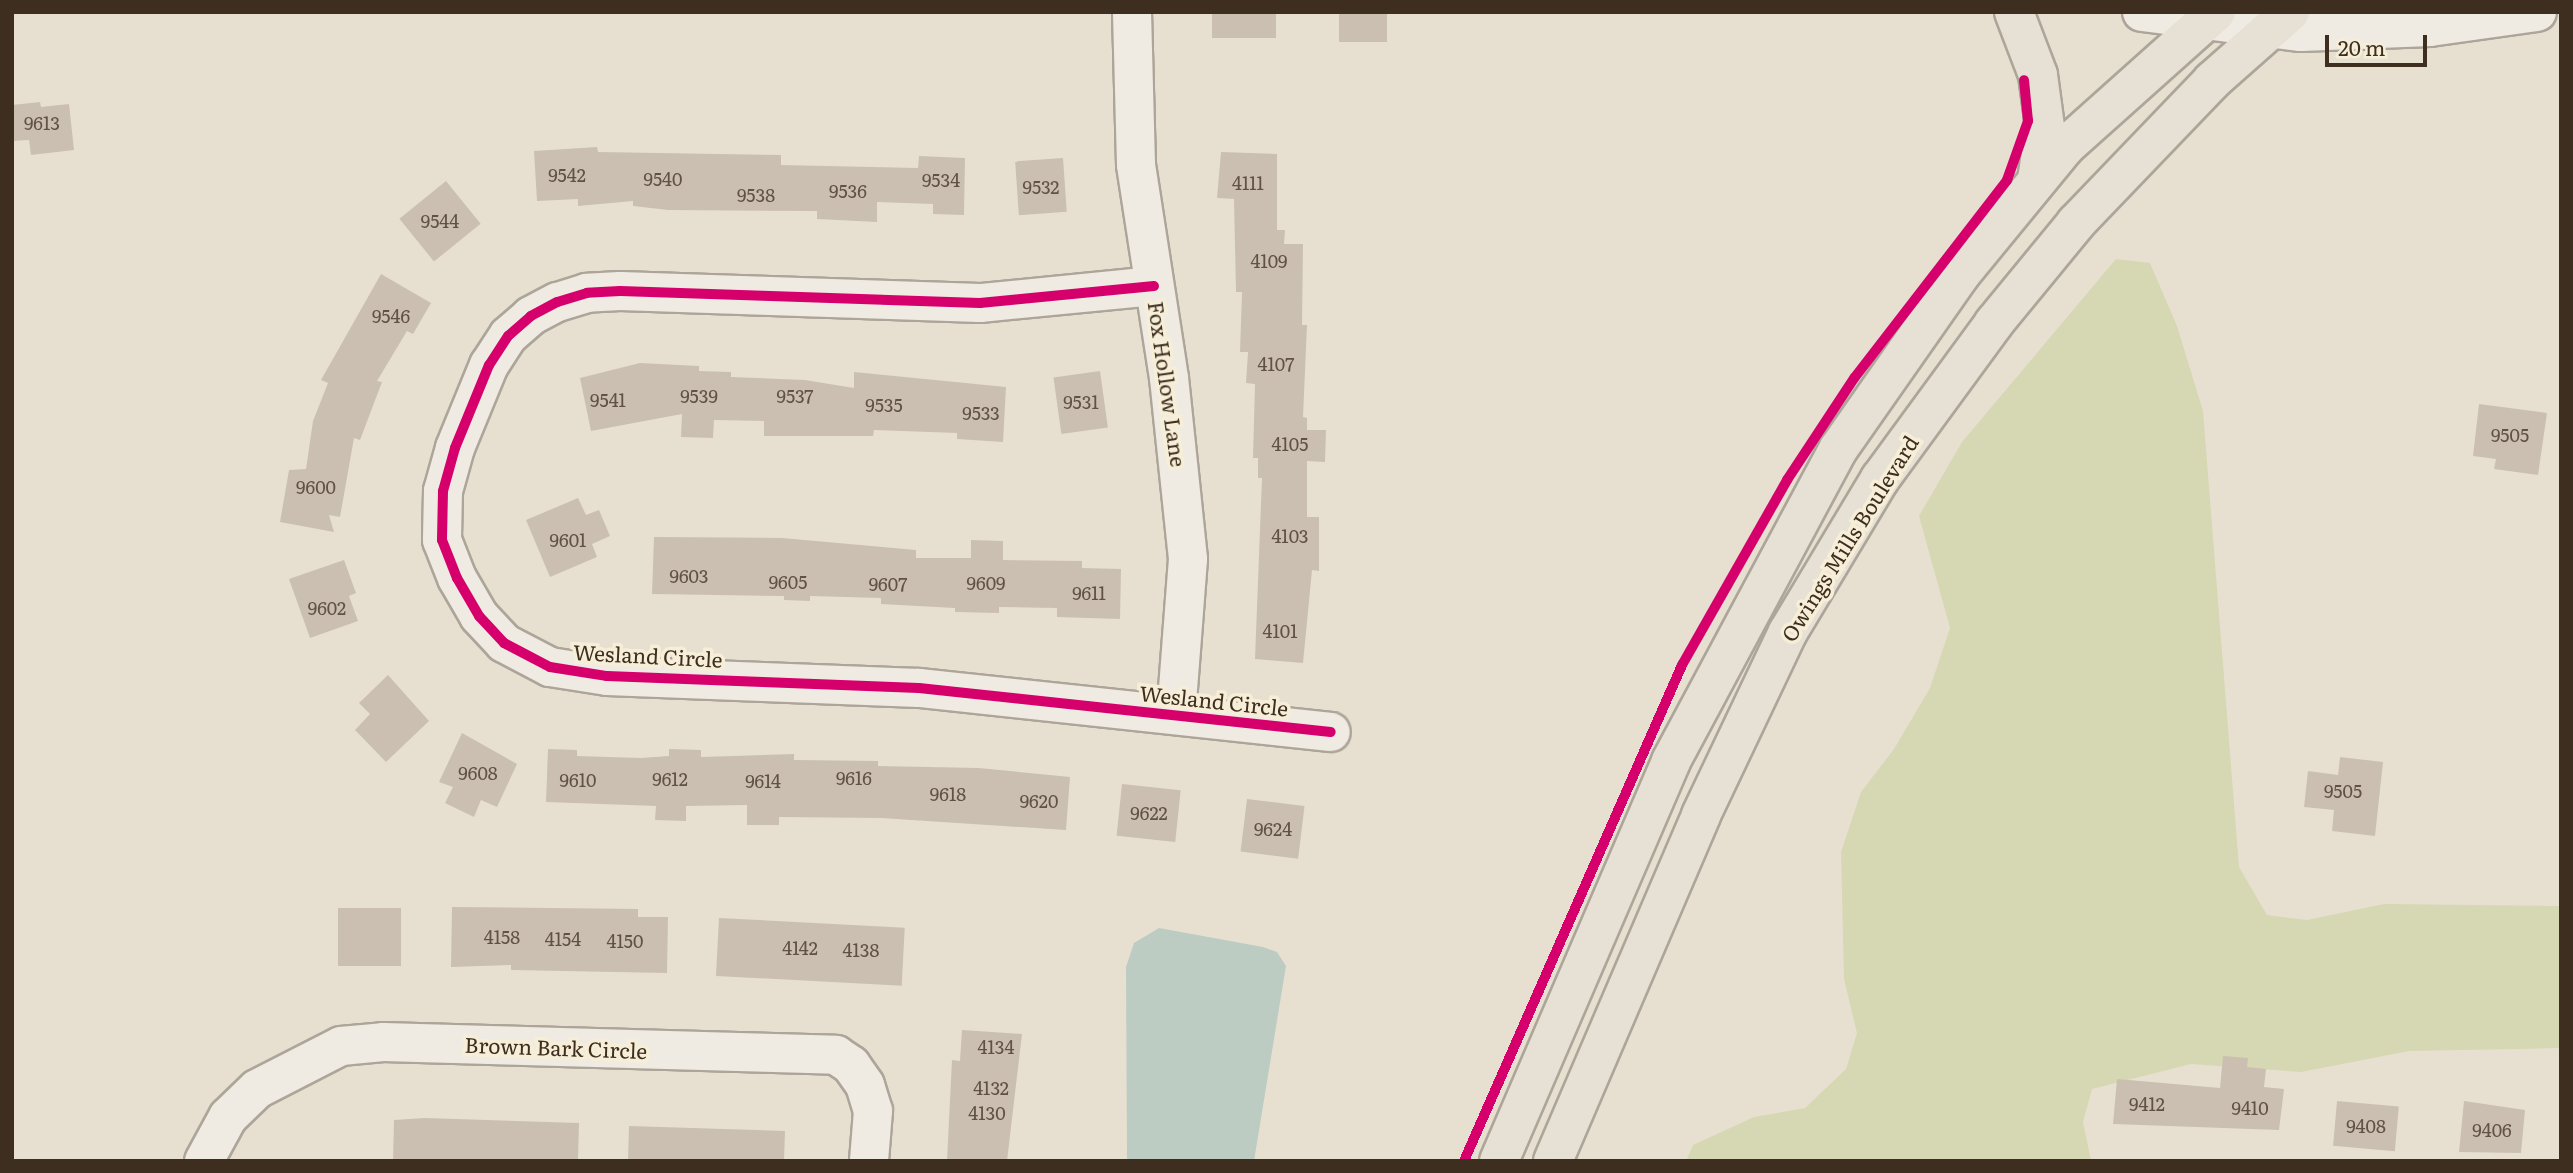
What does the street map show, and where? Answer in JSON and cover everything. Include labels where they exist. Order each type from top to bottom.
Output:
[{"type":"main road","points":[[2014,12],[2038,75],[2045,127],[2037,182]]},
{"type":"main road","points":[[1499,1161],[1671,761],[1714,673],[1839,448],[1960,275],[2066,146],[2211,16]]},
{"type":"main road","name":"Owings Mills Boulevard","points":[[1553,1161],[1701,815],[1788,632],[1880,480],[1994,323],[2076,223],[2212,81],[2279,22]]},
{"type":"street","name":"Fox Hollow Lane","points":[[1132,12],[1136,165],[1188,559],[1175,715]]},
{"type":"street","points":[[2142,12],[2279,22],[2430,27],[2537,12]]},
{"type":"street","name":"Wesland Circle","points":[[1154,286],[980,303],[620,291],[587,293],[557,302],[531,316],[509,336],[489,365],[443,491],[442,540],[457,578],[479,616],[505,643],[550,667],[607,676],[919,688],[1331,732]]},
{"type":"street","name":"Brown Bark Circle","points":[[204,1161],[228,1117],[257,1088],[341,1046],[383,1042],[836,1055],[851,1065],[865,1085],[873,1111],[869,1161]]},
{"type":"green space","points":[[2116,259],[2150,263],[2177,326],[2203,411],[2239,867],[2267,915],[2307,920],[2384,904],[2561,906],[2561,1048],[2409,1051],[2301,1072],[2191,1064],[2092,1089],[2083,1122],[2091,1161],[1686,1161],[1693,1145],[1754,1117],[1805,1108],[1846,1069],[1857,1033],[1844,979],[1841,852],[1861,792],[1894,749],[1930,688],[1950,628],[1919,516],[1962,442]]},
{"type":"shaded area","points":[[1159,928],[1263,947],[1277,952],[1286,966],[1254,1161],[1127,1161],[1126,967],[1134,943]]},
{"type":"building","points":[[1212,12],[1276,12],[1276,38],[1212,38]]},
{"type":"building","points":[[1339,12],[1387,12],[1387,42],[1339,42]]},
{"type":"building","points":[[40,102],[41,107],[69,104],[74,150],[31,155],[29,140],[12,141],[12,105]]},
{"type":"building","points":[[597,147],[598,152],[781,155],[781,165],[918,168],[919,156],[965,158],[964,215],[933,214],[933,204],[877,202],[877,222],[817,219],[817,211],[668,210],[633,206],[633,201],[578,206],[578,199],[537,201],[534,151]]},
{"type":"building","points":[[1221,152],[1277,154],[1277,230],[1285,230],[1284,244],[1303,244],[1302,325],[1307,325],[1303,417],[1307,418],[1307,430],[1326,430],[1325,462],[1307,461],[1307,517],[1319,517],[1319,571],[1312,570],[1303,663],[1255,659],[1262,478],[1258,478],[1258,458],[1253,458],[1255,384],[1246,383],[1248,352],[1240,352],[1242,292],[1236,292],[1234,199],[1217,198]]},
{"type":"building","points":[[1063,158],[1067,212],[1019,215],[1015,161]]},
{"type":"building","points":[[446,181],[481,224],[434,262],[399,219]]},
{"type":"building","points":[[381,274],[431,303],[413,334],[407,331],[377,381],[382,382],[360,440],[354,438],[340,517],[329,515],[334,532],[280,522],[289,470],[306,469],[313,421],[328,383],[321,380]]},
{"type":"building","points":[[640,363],[699,366],[699,371],[731,372],[731,377],[805,380],[854,388],[854,372],[1006,387],[1003,442],[957,439],[957,433],[874,430],[873,436],[764,436],[764,421],[714,420],[713,438],[681,437],[682,414],[591,431],[580,378]]},
{"type":"building","points":[[1100,371],[1108,427],[1061,434],[1053,378]]},
{"type":"building","points":[[2479,404],[2547,413],[2538,475],[2494,469],[2496,459],[2473,456]]},
{"type":"building","points":[[578,498],[586,515],[599,510],[610,536],[592,544],[597,557],[550,577],[526,520]]},
{"type":"building","points":[[654,537],[782,538],[916,550],[916,558],[971,558],[971,540],[1003,541],[1003,560],[1082,561],[1082,568],[1121,569],[1120,619],[1057,617],[1057,608],[999,607],[999,613],[955,612],[955,608],[881,604],[881,598],[810,596],[810,601],[784,600],[784,596],[652,594]]},
{"type":"building","points":[[344,560],[356,593],[349,596],[358,621],[310,638],[289,579]]},
{"type":"building","points":[[388,675],[429,721],[386,762],[355,730],[370,714],[359,703]]},
{"type":"building","points":[[462,733],[517,764],[497,807],[481,800],[474,817],[445,803],[453,787],[439,782]]},
{"type":"building","points":[[548,749],[577,750],[577,756],[641,758],[669,756],[669,749],[701,750],[701,757],[794,754],[794,760],[878,761],[878,766],[979,768],[1070,777],[1066,830],[881,818],[779,817],[779,825],[747,825],[747,805],[686,806],[686,821],[655,820],[656,806],[546,802]]},
{"type":"building","points":[[2340,757],[2383,762],[2375,836],[2332,831],[2334,810],[2304,807],[2308,771],[2338,775]]},
{"type":"building","points":[[1122,784],[1181,790],[1175,842],[1117,836]]},
{"type":"building","points":[[1247,799],[1305,806],[1298,859],[1241,852]]},
{"type":"building","points":[[452,907],[638,909],[638,917],[668,917],[667,973],[511,970],[511,965],[451,967]]},
{"type":"building","points":[[338,908],[401,908],[401,966],[338,966]]},
{"type":"building","points":[[719,918],[905,928],[902,986],[716,976]]},
{"type":"building","points":[[962,1030],[1022,1034],[1007,1161],[947,1161],[952,1060],[960,1061]]},
{"type":"building","points":[[2223,1056],[2248,1058],[2247,1067],[2266,1069],[2264,1087],[2284,1089],[2279,1130],[2113,1124],[2117,1079],[2220,1088]]},
{"type":"building","points":[[2337,1101],[2399,1106],[2395,1151],[2333,1146]]},
{"type":"building","points":[[2464,1101],[2525,1110],[2521,1153],[2459,1152]]},
{"type":"building","points":[[425,1118],[579,1123],[578,1161],[393,1161],[394,1120]]},
{"type":"building","points":[[629,1126],[785,1131],[784,1161],[628,1161]]},
{"type":"cycle path","points":[[1464,1161],[1682,665],[1787,480],[1855,377],[2007,180],[2028,121],[2024,80]]},
{"type":"cycle path","points":[[1154,286],[980,303],[620,291],[587,293],[557,302],[531,316],[508,336],[489,365],[455,448],[443,491],[442,540],[457,578],[479,616],[504,643],[550,667],[607,676],[919,688],[1331,732]]}]
